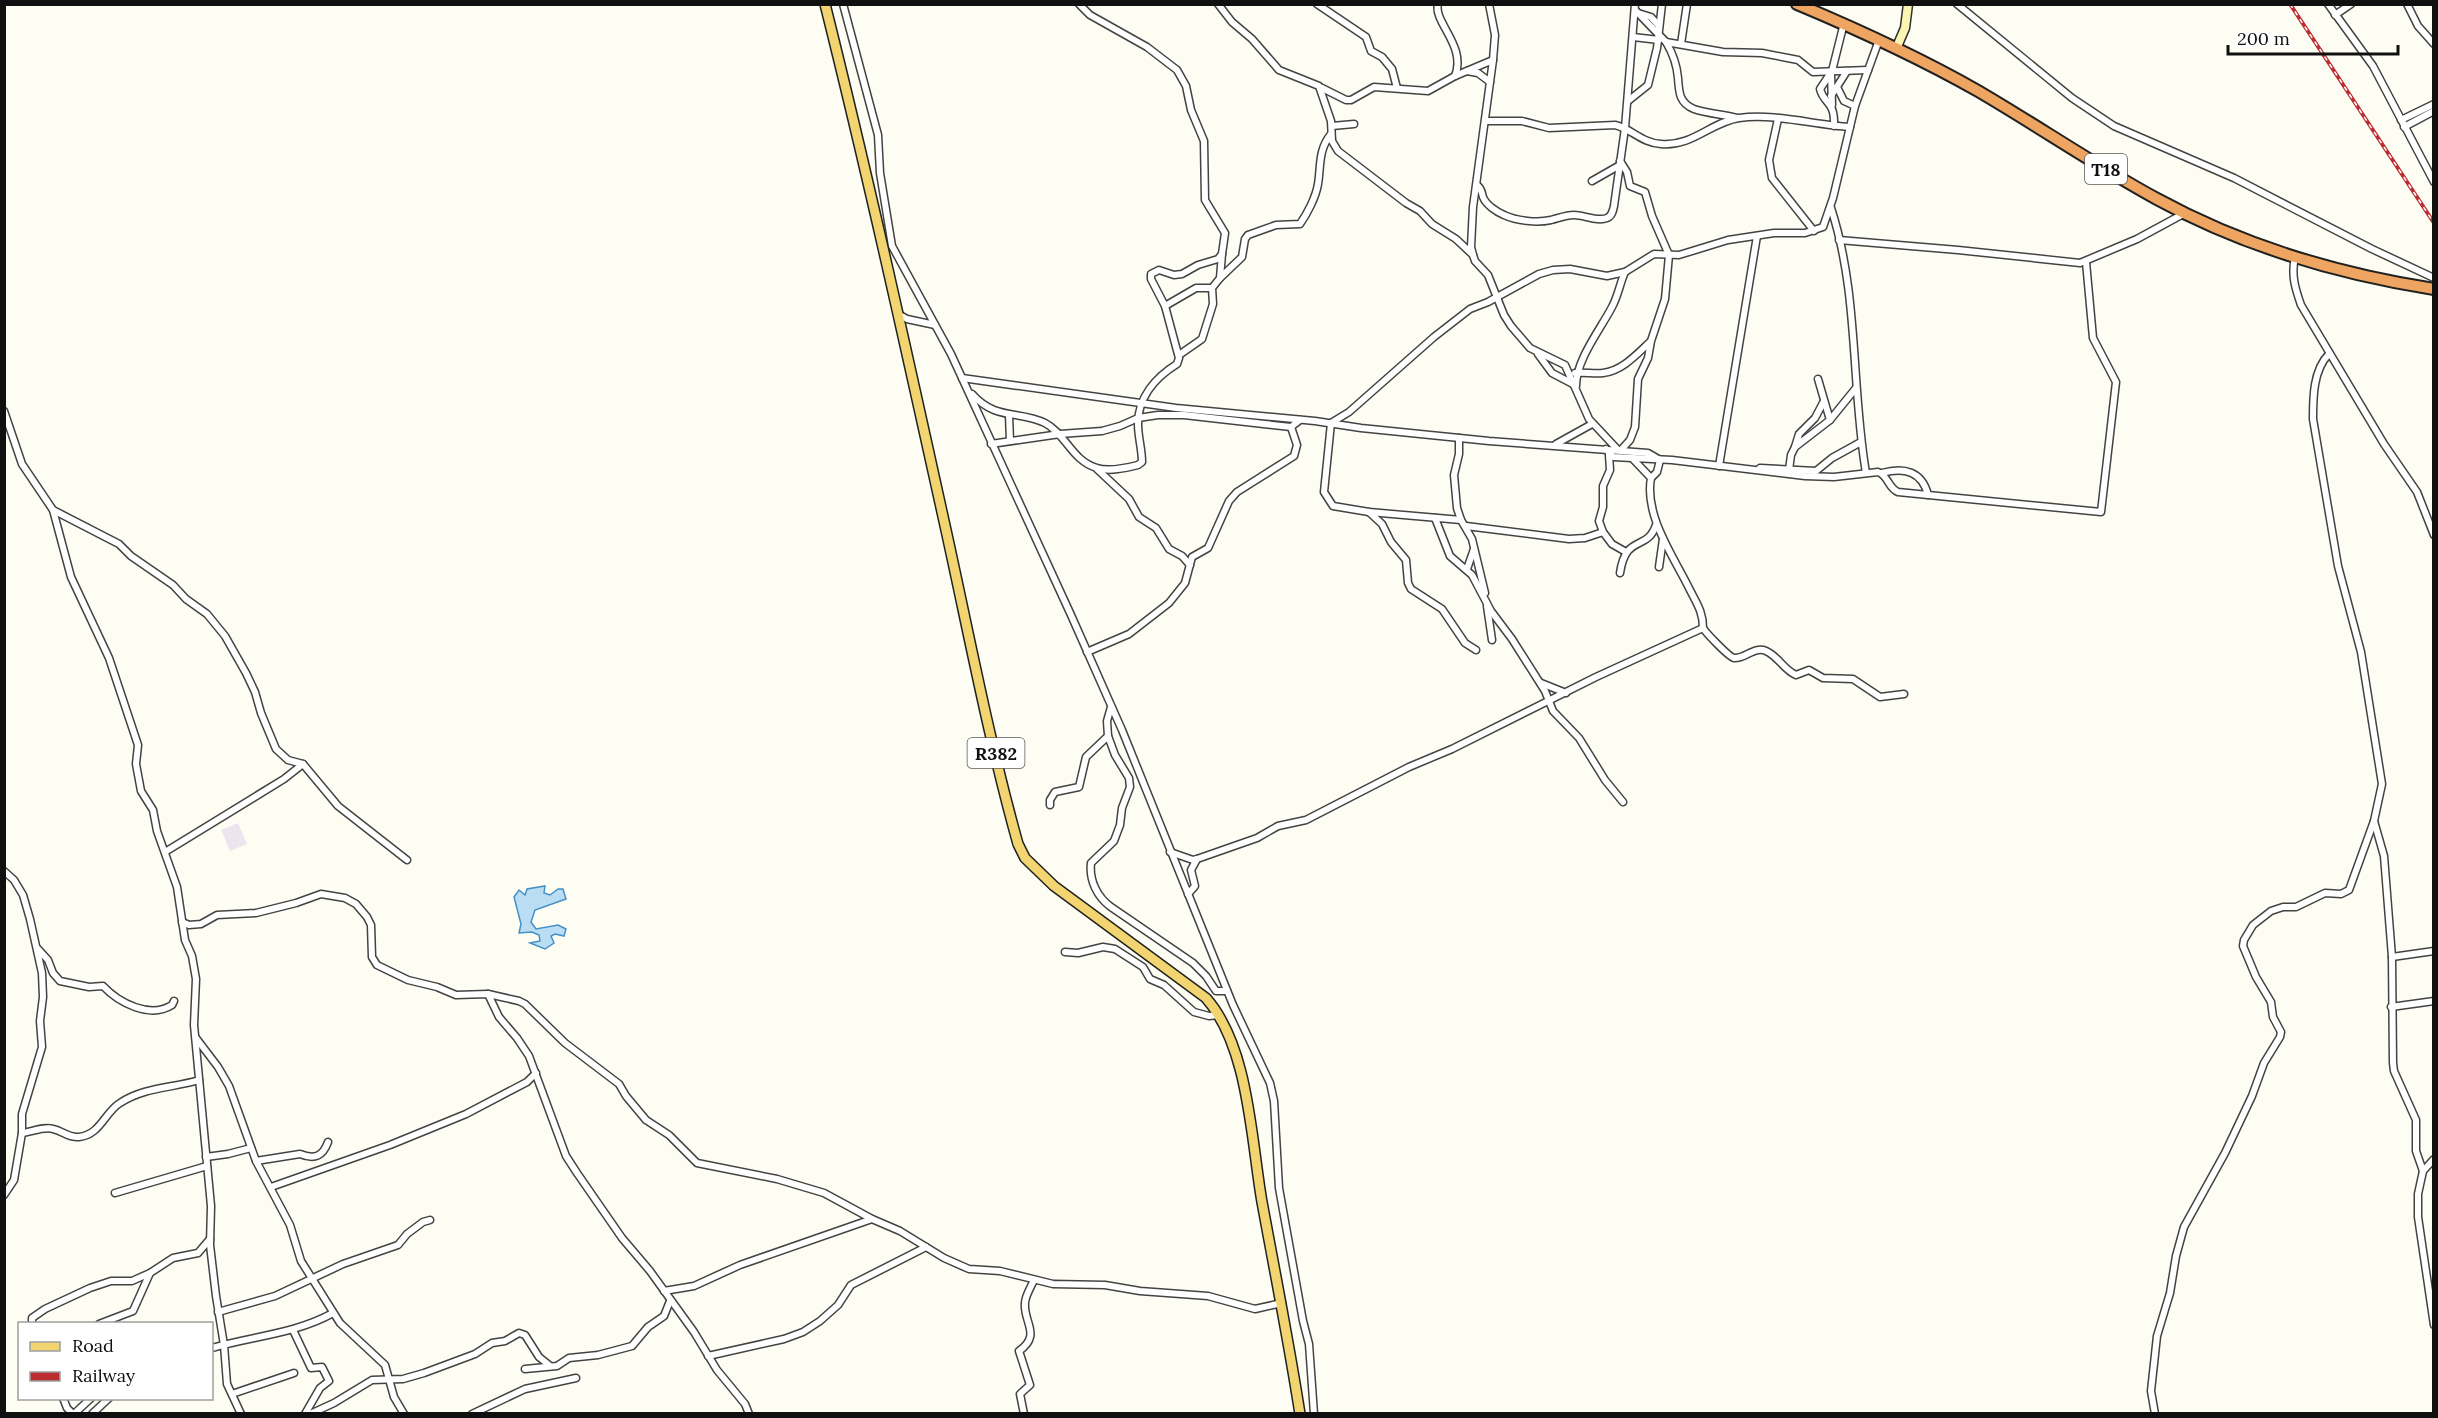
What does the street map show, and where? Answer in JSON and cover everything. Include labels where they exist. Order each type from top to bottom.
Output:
[{"type":"highway","name":"T18","points":[[1797,4],[1880,40],[1976,90],[2158,200],[2236,236],[2295,257],[2379,280],[2433,288]]},
{"type":"main road","name":"R382","points":[[825,4],[854,117],[969,645],[1018,844],[1034,869],[1195,988],[1220,1015],[1234,1046],[1245,1092],[1300,1413]]},
{"type":"main road","points":[[1896,48],[1905,28],[1908,4]]},
{"type":"street","points":[[843,4],[878,135],[880,172],[892,246],[936,325],[968,390],[1087,652],[1227,991],[1273,1090],[1276,1165],[1303,1321],[1310,1344],[1314,1413]]},
{"type":"street","points":[[1079,4],[1090,15],[1147,47],[1177,70],[1182,77],[1191,110],[1204,141],[1205,200],[1225,233],[1220,278]]},
{"type":"street","points":[[1317,4],[1366,37],[1371,51],[1382,57],[1392,69],[1397,88]]},
{"type":"street","points":[[1438,4],[1439,17],[1453,40],[1458,66],[1455,76]]},
{"type":"street","points":[[1489,4],[1495,35],[1494,60],[1471,247],[1475,261],[1488,275],[1507,320],[1552,372],[1573,384]]},
{"type":"street","points":[[1628,101],[1648,85],[1661,40],[1659,26],[1662,4]]},
{"type":"street","points":[[1681,45],[1687,4]]},
{"type":"street","points":[[1956,4],[2072,98],[2114,126],[2234,178],[2433,278]]},
{"type":"street","points":[[2328,4],[2373,66],[2433,182]]},
{"type":"street","points":[[2336,15],[2351,4]]},
{"type":"street","points":[[2407,4],[2418,27],[2433,44]]},
{"type":"street","points":[[1220,5],[1232,22],[1252,39],[1279,70],[1346,100],[1351,100],[1374,87],[1428,91],[1455,76],[1494,60]]},
{"type":"street","points":[[1636,9],[1651,17],[1659,26]]},
{"type":"street","points":[[1477,185],[1488,203],[1504,215],[1513,218],[1545,221],[1574,215],[1605,219],[1612,212],[1625,128],[1636,9]]},
{"type":"street","points":[[1636,9],[1672,54],[1678,75],[1679,94],[1685,103],[1712,117],[1720,124]]},
{"type":"street","points":[[1834,126],[1831,96],[1832,72],[1844,23]]},
{"type":"street","points":[[1633,37],[1732,53],[1762,53],[1798,60],[1813,72],[1868,70]]},
{"type":"street","points":[[1331,423],[1354,408],[1428,342],[1470,309],[1539,274],[1553,270],[1582,270],[1601,276],[1625,272],[1654,254],[1685,254],[1711,244],[1757,236],[1814,231],[1822,227],[1831,207],[1855,106],[1880,40]]},
{"type":"street","points":[[1458,66],[1466,71],[1478,73],[1490,82]]},
{"type":"street","points":[[1831,96],[1847,71]]},
{"type":"street","points":[[1832,72],[1821,89],[1822,95],[1832,106]]},
{"type":"street","points":[[1319,86],[1332,126],[1331,134],[1335,147],[1406,203],[1420,211],[1432,224],[1456,239],[1473,255]]},
{"type":"street","points":[[1837,87],[1844,101],[1855,106]]},
{"type":"street","points":[[2402,124],[2433,104]]},
{"type":"street","points":[[1696,110],[1738,118],[1778,119],[1850,127]]},
{"type":"street","points":[[2402,124],[2433,111]]},
{"type":"street","points":[[1486,121],[1522,121],[1549,128],[1608,125],[1625,128],[1644,141],[1672,145],[1688,141],[1720,124],[1738,118]]},
{"type":"street","points":[[1778,119],[1769,160],[1772,178],[1814,231]]},
{"type":"street","points":[[1332,126],[1354,124]]},
{"type":"street","points":[[1179,355],[1202,339],[1213,304],[1212,288],[1242,257],[1245,239],[1276,225],[1300,224],[1316,192],[1320,156],[1324,142],[1331,134]]},
{"type":"street","points":[[2425,168],[2433,162]]},
{"type":"street","points":[[1592,181],[1620,163]]},
{"type":"street","points":[[1608,452],[1620,450],[1630,440],[1637,420],[1638,379],[1648,358],[1651,341],[1664,308],[1669,255],[1652,216],[1645,192],[1630,186],[1627,172],[1620,163]]},
{"type":"street","points":[[1831,207],[1851,304],[1856,388],[1866,473]]},
{"type":"street","points":[[1839,240],[1958,250],[2027,259],[2086,262],[2186,213]]},
{"type":"street","points":[[1719,466],[1757,236]]},
{"type":"street","points":[[1097,468],[1111,469],[1140,464],[1138,418],[1142,403],[1150,387],[1177,364],[1179,355],[1165,306],[1151,279],[1155,270],[1174,275],[1182,274],[1198,265],[1218,259],[1222,254]]},
{"type":"street","points":[[2295,257],[2292,271],[2297,293],[2313,327],[2417,492],[2433,535]]},
{"type":"street","points":[[1882,473],[1893,490],[1904,493],[2069,510],[2102,511],[2116,382],[2093,338],[2086,262]]},
{"type":"street","points":[[1625,272],[1614,304],[1573,373],[1573,384],[1592,424],[1620,450],[1633,455]]},
{"type":"street","points":[[1165,306],[1196,288],[1212,288]]},
{"type":"street","points":[[898,314],[907,319],[936,325]]},
{"type":"street","points":[[1573,373],[1604,373],[1615,369],[1631,359],[1651,341]]},
{"type":"street","points":[[1536,352],[1562,363],[1573,373],[1576,393]]},
{"type":"street","points":[[2155,1413],[2151,1391],[2157,1336],[2170,1293],[2184,1227],[2225,1153],[2281,1032],[2273,1017],[2271,1002],[2256,977],[2243,946],[2244,940],[2253,925],[2271,911],[2283,906],[2296,907],[2325,893],[2341,894],[2349,890],[2374,821],[2382,784],[2361,652],[2338,566],[2313,419],[2313,395],[2323,361],[2329,354]]},
{"type":"street","points":[[962,378],[1247,416],[1301,419],[1459,438],[1554,445],[1633,455],[1652,454],[1660,460],[1824,477],[1882,473],[1898,469],[1914,473],[1923,481],[1928,495]]},
{"type":"street","points":[[1818,379],[1830,420]]},
{"type":"street","points":[[1795,447],[1830,420],[1856,388]]},
{"type":"street","points":[[968,390],[985,406],[1009,415],[1038,420],[1060,434],[1075,455],[1097,468],[1129,499],[1138,517],[1156,528],[1169,549],[1182,556],[1190,565]]},
{"type":"street","points":[[1789,470],[1791,455],[1799,434],[1815,418],[1824,401]]},
{"type":"street","points":[[4,411],[6,424],[22,464],[53,510],[71,577],[109,658],[139,747],[136,764],[140,789],[153,810],[157,831],[177,887],[185,940],[196,972],[194,1012],[207,1166],[210,1239],[218,1312],[224,1345],[227,1384],[241,1413]]},
{"type":"street","points":[[991,444],[1113,429],[1138,418],[1169,414],[1291,427],[1301,419]]},
{"type":"street","points":[[1009,415],[1010,441]]},
{"type":"street","points":[[1331,423],[1324,492],[1329,502],[1337,508],[1461,520]]},
{"type":"street","points":[[1554,445],[1592,424]]},
{"type":"street","points":[[1087,652],[1129,634],[1166,606],[1185,583],[1194,555],[1208,548],[1233,496],[1243,487],[1294,456],[1297,445],[1291,427]]},
{"type":"street","points":[[1459,438],[1459,454],[1454,475],[1461,520],[1475,548],[1492,640]]},
{"type":"street","points":[[1630,440],[1633,455],[1651,478]]},
{"type":"street","points":[[1743,469],[1816,471],[1832,458],[1861,442]]},
{"type":"street","points":[[1608,452],[1610,470],[1603,486],[1603,507],[1599,521],[1603,532],[1612,544],[1626,552]]},
{"type":"street","points":[[1660,460],[1657,472],[1651,478],[1649,489],[1656,525],[1702,612],[1703,628],[1734,657],[1761,650],[1768,651],[1787,670],[1796,675],[1809,670],[1823,678],[1853,679],[1880,697],[1904,694]]},
{"type":"street","points":[[53,510],[119,544],[131,556],[173,585],[186,599],[215,622],[234,650],[255,692],[276,749],[288,760],[303,764],[338,806],[406,860]]},
{"type":"street","points":[[1369,512],[1382,524],[1391,542],[1406,560],[1408,583],[1411,589],[1442,609],[1466,643],[1476,650]]},
{"type":"street","points":[[1435,518],[1453,560],[1467,569],[1486,603],[1539,682],[1556,715],[1579,738],[1605,780],[1623,802]]},
{"type":"street","points":[[1620,573],[1626,552],[1632,546],[1650,538],[1656,525]]},
{"type":"street","points":[[1466,526],[1569,538],[1585,538],[1603,532]]},
{"type":"street","points":[[1659,567],[1663,538]]},
{"type":"street","points":[[1467,569],[1475,548]]},
{"type":"street","points":[[1170,852],[1193,860],[1257,838],[1278,826],[1306,820],[1409,767],[1452,749],[1703,628]]},
{"type":"street","points":[[1539,682],[1566,693]]},
{"type":"street","points":[[1111,706],[1107,721],[1108,736],[1129,778],[1130,787],[1114,841],[1091,863],[1092,879],[1096,890],[1100,898],[1111,907],[1193,963],[1206,975],[1216,991],[1227,991]]},
{"type":"street","points":[[1050,805],[1055,792],[1079,787],[1086,757],[1108,736]]},
{"type":"street","points":[[165,852],[284,779],[303,764]]},
{"type":"street","points":[[2374,821],[2384,856],[2392,957],[2391,1038],[2394,1071],[2415,1115],[2416,1151],[2423,1171]]},
{"type":"street","points":[[1188,894],[1195,886],[1191,870],[1197,859]]},
{"type":"street","points":[[4,871],[14,880],[23,895],[37,946],[43,982],[40,1021],[42,1047],[22,1114],[22,1133],[14,1180],[4,1196]]},
{"type":"street","points":[[182,922],[189,926],[201,924],[217,915],[256,912],[300,902],[321,894],[345,897],[356,904],[371,925],[372,957],[377,965],[408,980],[437,987],[456,995],[488,994],[525,1004],[566,1043],[619,1084],[646,1120],[669,1135],[693,1161],[814,1189],[872,1220],[900,1231],[969,1269],[1000,1271],[1053,1284],[1105,1285],[1140,1291],[1197,1295],[1255,1309],[1282,1303]]},
{"type":"street","points":[[37,946],[48,960],[53,974],[60,981],[89,987],[103,986],[119,1000],[145,1010],[165,1009],[174,1001]]},
{"type":"street","points":[[1065,952],[1078,953],[1103,947],[1115,949],[1143,968],[1150,979],[1164,985],[1194,1012],[1209,1016],[1220,1015]]},
{"type":"street","points":[[2392,957],[2433,951]]},
{"type":"street","points":[[488,994],[499,1017],[524,1047],[536,1073],[566,1156],[622,1238],[694,1332],[708,1356],[734,1393],[745,1404],[749,1413]]},
{"type":"street","points":[[2391,1007],[2433,1001]]},
{"type":"street","points":[[196,1037],[229,1086],[256,1161],[290,1225],[302,1261],[333,1313],[355,1339],[381,1359],[390,1378],[394,1397],[404,1413]]},
{"type":"street","points":[[271,1187],[390,1145],[466,1114],[527,1082],[536,1073]]},
{"type":"street","points":[[22,1133],[49,1128],[64,1135],[81,1137],[99,1126],[112,1109],[123,1101],[158,1088],[199,1080]]},
{"type":"street","points":[[256,1161],[300,1154],[307,1157],[318,1157],[325,1151],[328,1142]]},
{"type":"street","points":[[206,1156],[228,1154],[251,1148]]},
{"type":"street","points":[[2433,1159],[2423,1171],[2418,1194],[2418,1217],[2433,1325]]},
{"type":"street","points":[[115,1193],[207,1166]]},
{"type":"street","points":[[218,1312],[259,1302],[343,1264],[398,1245],[407,1234],[430,1220]]},
{"type":"street","points":[[664,1291],[694,1286],[740,1265],[872,1220]]},
{"type":"street","points":[[32,1322],[32,1317],[45,1309],[90,1288],[111,1281],[132,1281],[150,1273],[173,1258],[200,1252],[210,1239]]},
{"type":"street","points":[[708,1356],[784,1339],[803,1332],[838,1305],[851,1285],[926,1247]]},
{"type":"street","points":[[102,1322],[133,1311],[150,1273]]},
{"type":"street","points":[[1024,1413],[1020,1394],[1030,1385],[1019,1352],[1030,1339],[1024,1302],[1034,1281]]},
{"type":"street","points":[[525,1369],[557,1366],[569,1358],[598,1355],[632,1346],[648,1327],[664,1316],[670,1301]]},
{"type":"street","points":[[213,1348],[293,1330],[333,1313]]},
{"type":"street","points":[[293,1330],[311,1368],[322,1367],[329,1381],[320,1388],[305,1413]]},
{"type":"street","points":[[310,1413],[334,1403],[372,1380],[403,1379],[424,1373],[479,1353],[492,1342],[505,1341],[519,1333],[525,1335],[539,1357],[549,1365]]},
{"type":"street","points":[[232,1394],[294,1373]]},
{"type":"street","points":[[472,1413],[525,1389],[576,1378]]},
{"type":"street","points":[[64,1400],[67,1408],[73,1413],[89,1400]]},
{"type":"street","points":[[92,1413],[106,1400]]},
{"type":"shaded area","points":[[238,823],[247,844],[230,851],[221,830]]},
{"type":"water","points":[[545,886],[544,893],[550,895],[558,889],[563,889],[566,899],[535,910],[531,922],[536,929],[558,925],[566,929],[564,936],[555,934],[551,936],[554,943],[545,949],[530,943],[540,941],[539,935],[532,932],[519,933],[521,924],[514,897],[519,890],[525,895],[527,889]]},
{"type":"railway","points":[[2290,4],[2434,223]]}]
